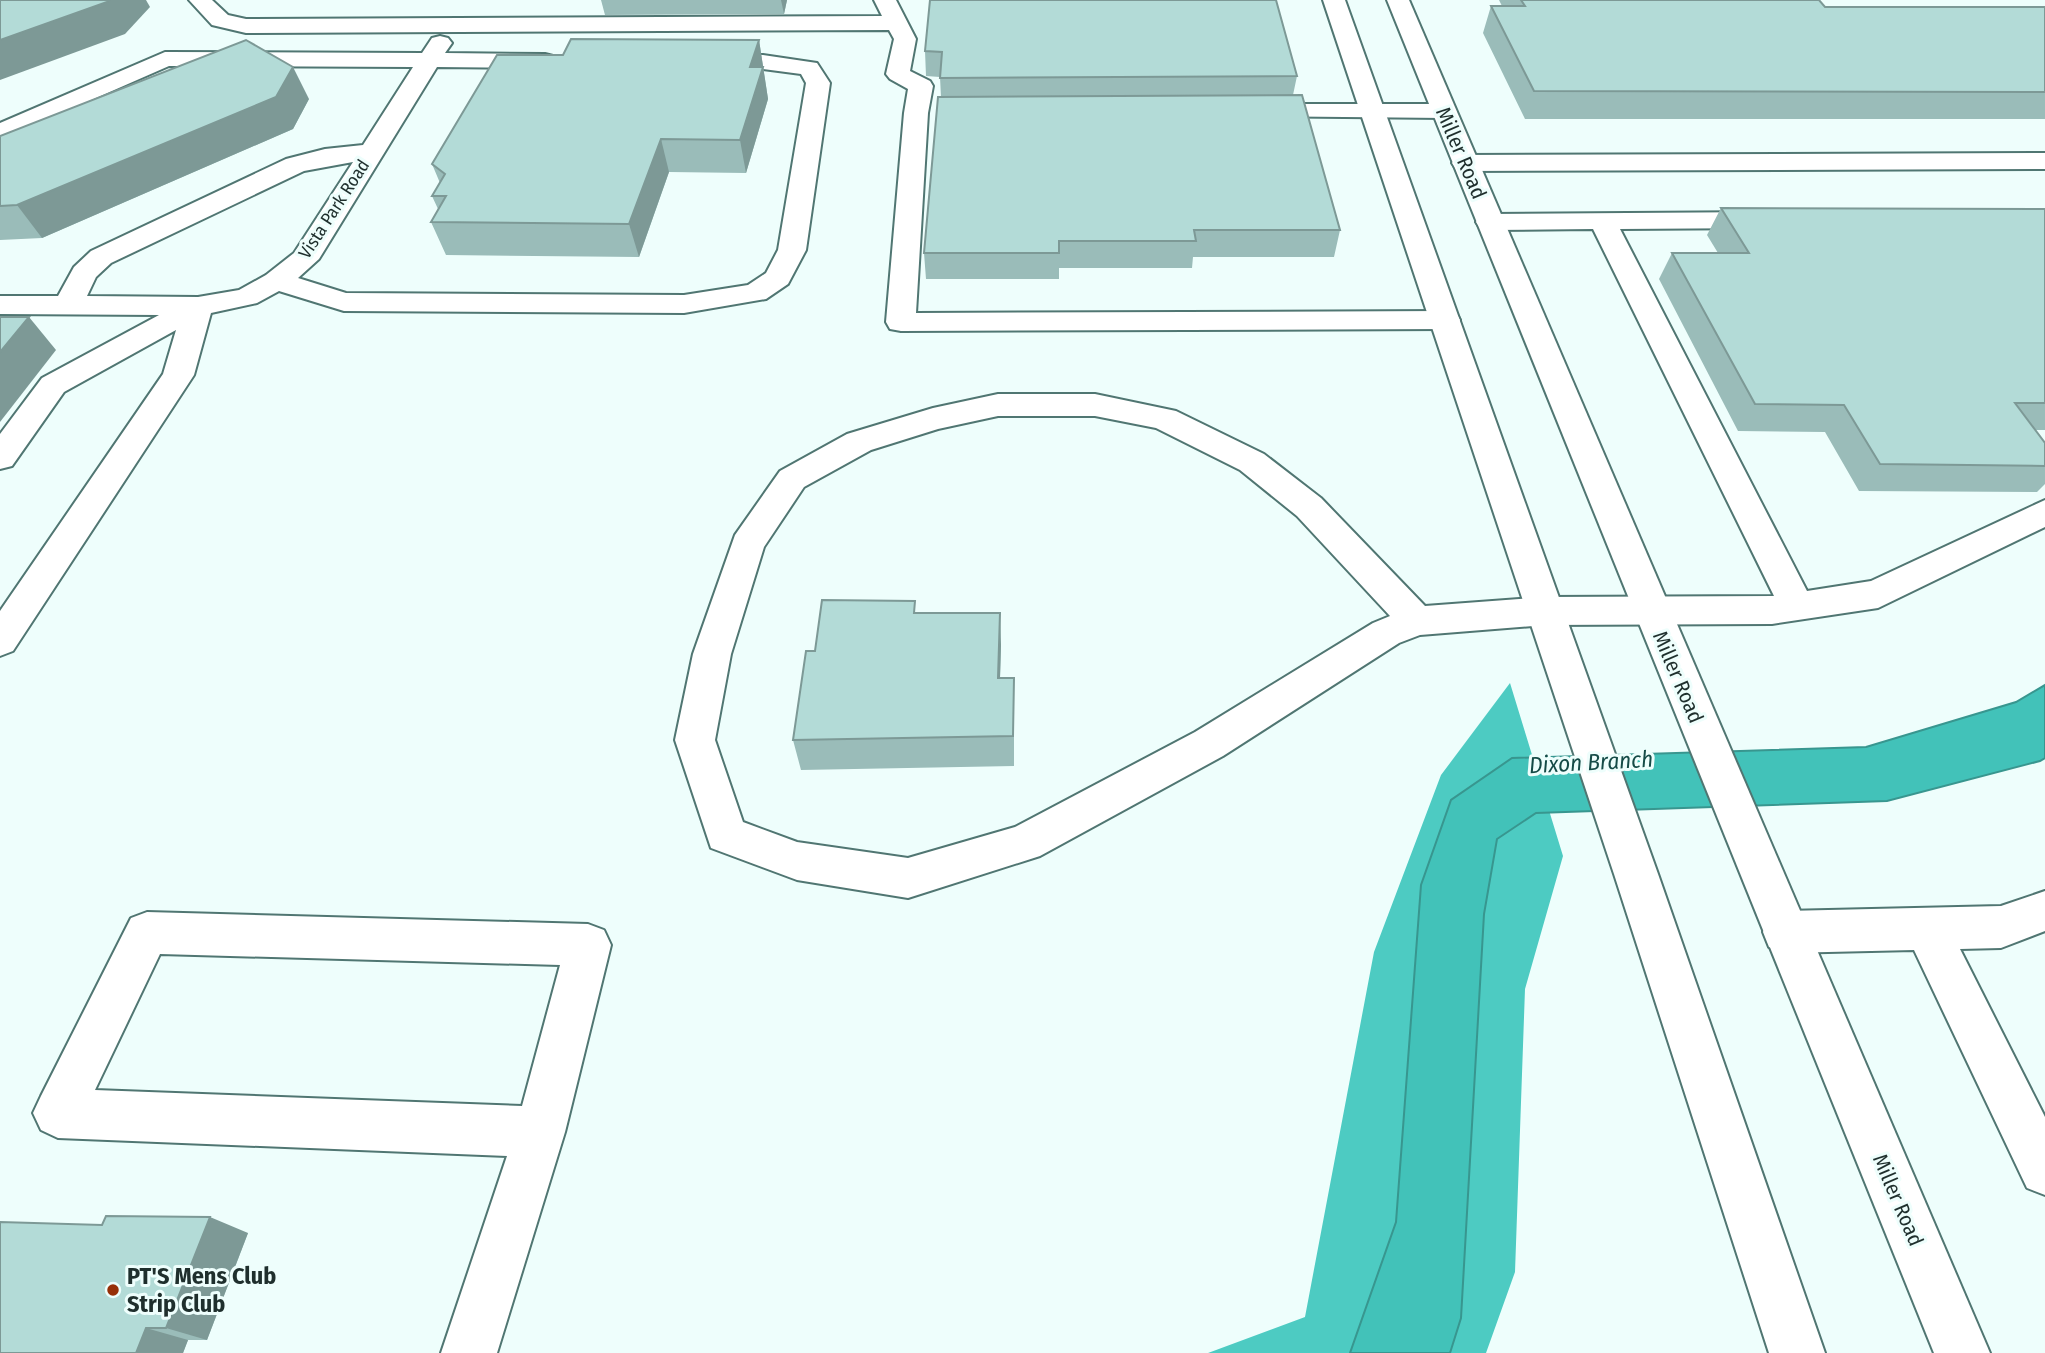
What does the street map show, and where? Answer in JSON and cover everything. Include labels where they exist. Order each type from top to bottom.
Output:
[{"type":"main road","points":[[200,0],[220,20],[246,26],[460,11],[558,23],[891,12],[905,39],[898,74],[921,86],[930,113],[901,322],[1445,320]]},
{"type":"main road","points":[[558,23],[569,0]]},
{"type":"main road","points":[[1334,0],[1636,874],[1797,1353]]},
{"type":"main road","name":"Miller Road","points":[[1398,0],[1763,882],[1962,1353]]},
{"type":"main road","name":"Vista Park Road","points":[[0,305],[198,306],[247,297],[276,281],[305,259],[460,11]]},
{"type":"main road","points":[[0,132],[165,58],[568,61]]},
{"type":"main road","points":[[276,281],[344,302],[684,304],[756,293],[778,278],[792,250],[818,83],[808,68],[763,62],[679,62]]},
{"type":"main road","points":[[1234,111],[1444,111]]},
{"type":"main road","points":[[68,305],[84,273],[101,257],[295,165],[325,157],[372,152]]},
{"type":"main road","points":[[1465,163],[2045,161]]},
{"type":"main road","points":[[1490,222],[1796,220]]},
{"type":"main road","points":[[1602,221],[1797,606]]},
{"type":"main road","points":[[0,458],[53,385],[198,306]]},
{"type":"main road","points":[[0,641],[178,374],[198,306]]},
{"type":"main road","points":[[1417,621],[1309,507],[1252,462],[1165,419],[1095,405],[998,405],[933,419],[859,442],[792,479],[747,544],[712,654],[695,740],[726,835],[797,861],[908,878],[1026,843],[1209,744],[1386,633],[1417,621],[1545,611],[1772,610],[1878,594],[2045,512]]},
{"type":"main road","points":[[1786,932],[2001,927],[2045,911]]},
{"type":"main road","points":[[1927,929],[2045,1170]]},
{"type":"main road","points":[[469,1353],[540,1132],[587,945],[146,933],[58,1113],[540,1132]]},
{"type":"shaded area","points":[[1510,683],[1563,856],[1525,989],[1515,1272],[1486,1353],[1208,1353],[1305,1317],[1374,952],[1441,775]]},
{"type":"water","name":"Dixon Branch","points":[[2045,685],[2045,758],[2040,761],[1887,801],[1536,813],[1497,839],[1484,914],[1461,1318],[1450,1353],[1350,1353],[1396,1222],[1421,885],[1451,800],[1512,758],[1866,747],[2016,702]]},
{"type":"building","points":[[0,0],[109,0],[0,40]]},
{"type":"building","points":[[930,0],[1276,0],[1297,76],[940,78],[942,52],[925,51]]},
{"type":"building","points":[[1521,0],[1819,0],[1825,7],[2045,7],[2045,92],[1534,91],[1491,6],[1525,6]]},
{"type":"building","points":[[571,39],[759,40],[750,67],[763,67],[740,140],[661,139],[629,224],[431,222],[446,196],[432,196],[445,174],[432,164],[497,55],[563,55]]},
{"type":"building","points":[[246,40],[293,67],[276,97],[17,205],[0,206],[0,136]]},
{"type":"building","points":[[1302,95],[1340,230],[1194,230],[1196,241],[1059,241],[1059,253],[924,253],[938,97]]},
{"type":"building","points":[[1721,208],[2045,209],[2045,403],[2015,403],[2045,443],[2045,466],[1880,464],[1844,405],[1755,404],[1672,253],[1749,253]]},
{"type":"building","points":[[0,317],[29,317],[0,352]]},
{"type":"building","points":[[822,600],[915,601],[914,613],[1000,613],[998,678],[1014,678],[1013,736],[793,740],[806,651],[815,651]]},
{"type":"building","name":"PT'S Mens Club Strip Club","points":[[106,1216],[210,1217],[166,1328],[146,1328],[136,1353],[0,1353],[0,1222],[102,1225]]},
{"type":"place","name":"PT'S Mens Club Strip Club","points":[[113,1290]]}]
